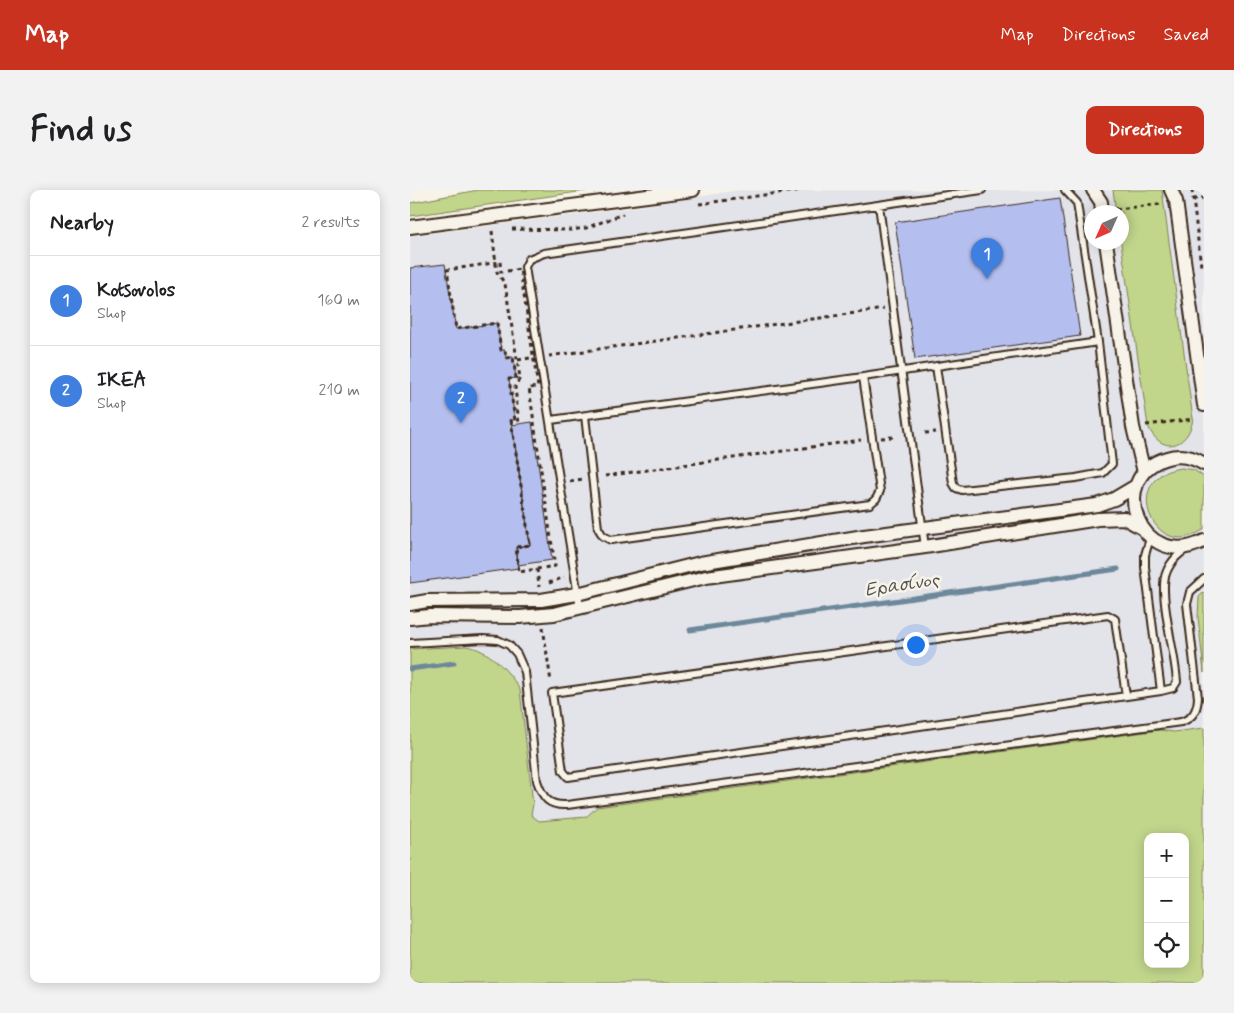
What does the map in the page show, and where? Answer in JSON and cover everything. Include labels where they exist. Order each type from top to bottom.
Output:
[{"type":"street","points":[[410,227],[694,190]]},
{"type":"street","points":[[1093,190],[1101,202]]},
{"type":"street","points":[[1172,196],[1204,405]]},
{"type":"street","points":[[1107,250],[1134,427],[1144,472]]},
{"type":"street","points":[[1146,533],[1135,512],[1134,495],[1136,486],[1144,472],[1156,463],[1169,457],[1191,458],[1204,464]]},
{"type":"street","points":[[410,604],[436,601],[540,600],[577,594],[700,563],[864,536],[922,530],[1097,504],[1114,499],[1136,486]]},
{"type":"street","points":[[410,618],[430,616],[542,616],[706,577],[925,547],[1113,518],[1124,518],[1172,548],[1188,548],[1204,541]]},
{"type":"lane","points":[[580,608],[551,420],[537,357],[525,267],[529,259],[535,255],[982,190]]},
{"type":"lane","points":[[936,366],[953,483],[956,488],[962,490],[1076,478],[1103,473],[1112,464],[1098,342],[1077,203],[1065,190]]},
{"type":"lane","points":[[880,205],[925,547]]},
{"type":"lane","points":[[551,420],[902,372],[1098,342]]},
{"type":"lane","points":[[585,416],[598,528],[603,536],[611,540],[860,506],[870,504],[876,499],[880,491],[863,377]]},
{"type":"lane","points":[[1146,533],[1145,567],[1161,691]]},
{"type":"lane","points":[[1126,696],[1115,619],[1108,615],[552,693],[563,771],[568,777],[1161,691],[1173,688],[1177,682],[1164,584],[1169,566],[1176,556],[1188,548]]},
{"type":"lane","points":[[410,643],[483,639],[498,640],[509,645],[517,654],[525,672],[537,781],[542,795],[548,802],[556,806],[1188,720],[1197,710],[1198,698],[1187,604],[1190,592],[1204,579]]},
{"type":"path","points":[[689,205],[801,190]]},
{"type":"path","points":[[1192,190],[1201,267]]},
{"type":"path","points":[[1129,206],[1172,196]]},
{"type":"path","points":[[1193,199],[1204,198]]},
{"type":"path","points":[[511,229],[571,230],[632,213]]},
{"type":"path","points":[[483,232],[501,230]]},
{"type":"path","points":[[492,231],[497,272],[505,284],[518,360],[520,378],[514,390],[519,424]]},
{"type":"path","points":[[496,262],[500,262],[501,272],[520,269],[537,357],[538,387],[529,388],[555,566],[520,572],[516,547],[530,545],[511,420],[515,420],[509,380],[516,378],[513,357],[506,358],[505,350],[501,350],[497,323],[456,329],[447,270],[496,262]]},
{"type":"path","points":[[518,360],[895,308]]},
{"type":"path","points":[[1146,425],[1194,419]]},
{"type":"path","points":[[881,438],[893,437]]},
{"type":"path","points":[[605,476],[861,440]]},
{"type":"path","points":[[570,481],[583,479]]},
{"type":"path","points":[[537,569],[540,593]]},
{"type":"path","points":[[543,625],[552,693]]},
{"type":"shaded area","points":[[739,190],[1204,190],[1204,983],[410,983],[410,236],[643,206]]},
{"type":"green space","points":[[478,190],[592,190],[410,216],[410,203]]},
{"type":"green space","points":[[1113,190],[1162,190],[1193,419],[1186,437],[1173,445],[1159,441],[1148,426],[1122,250],[1129,250],[1129,205],[1115,205]]},
{"type":"green space","points":[[1182,468],[1194,470],[1204,477],[1204,529],[1186,537],[1170,536],[1158,528],[1150,515],[1147,500],[1151,485],[1162,474]]},
{"type":"green space","points":[[1204,592],[1204,673],[1198,617],[1199,597]]},
{"type":"green space","points":[[465,646],[474,648],[490,656],[510,675],[520,690],[533,804],[531,815],[539,821],[586,817],[597,807],[1160,730],[1174,732],[1204,728],[1204,983],[410,983],[410,649]]},
{"type":"building","points":[[1060,198],[1080,336],[915,359],[895,222]]},
{"type":"building","points":[[445,264],[456,329],[497,323],[501,350],[505,350],[506,358],[513,357],[516,378],[509,379],[515,420],[511,420],[530,545],[516,547],[519,568],[410,583],[410,268]]},
{"type":"building","points":[[532,422],[552,560],[518,565],[516,547],[530,545],[512,425]]},
{"type":"waterway","name":"Ερασίνος","points":[[690,630],[1118,569]]},
{"type":"waterway","name":"Ερασίνος","points":[[410,669],[454,663]]},
{"type":"place","name":"Kotsovolos","points":[[987,279]]},
{"type":"place","name":"IKEA","points":[[461,423]]}]
